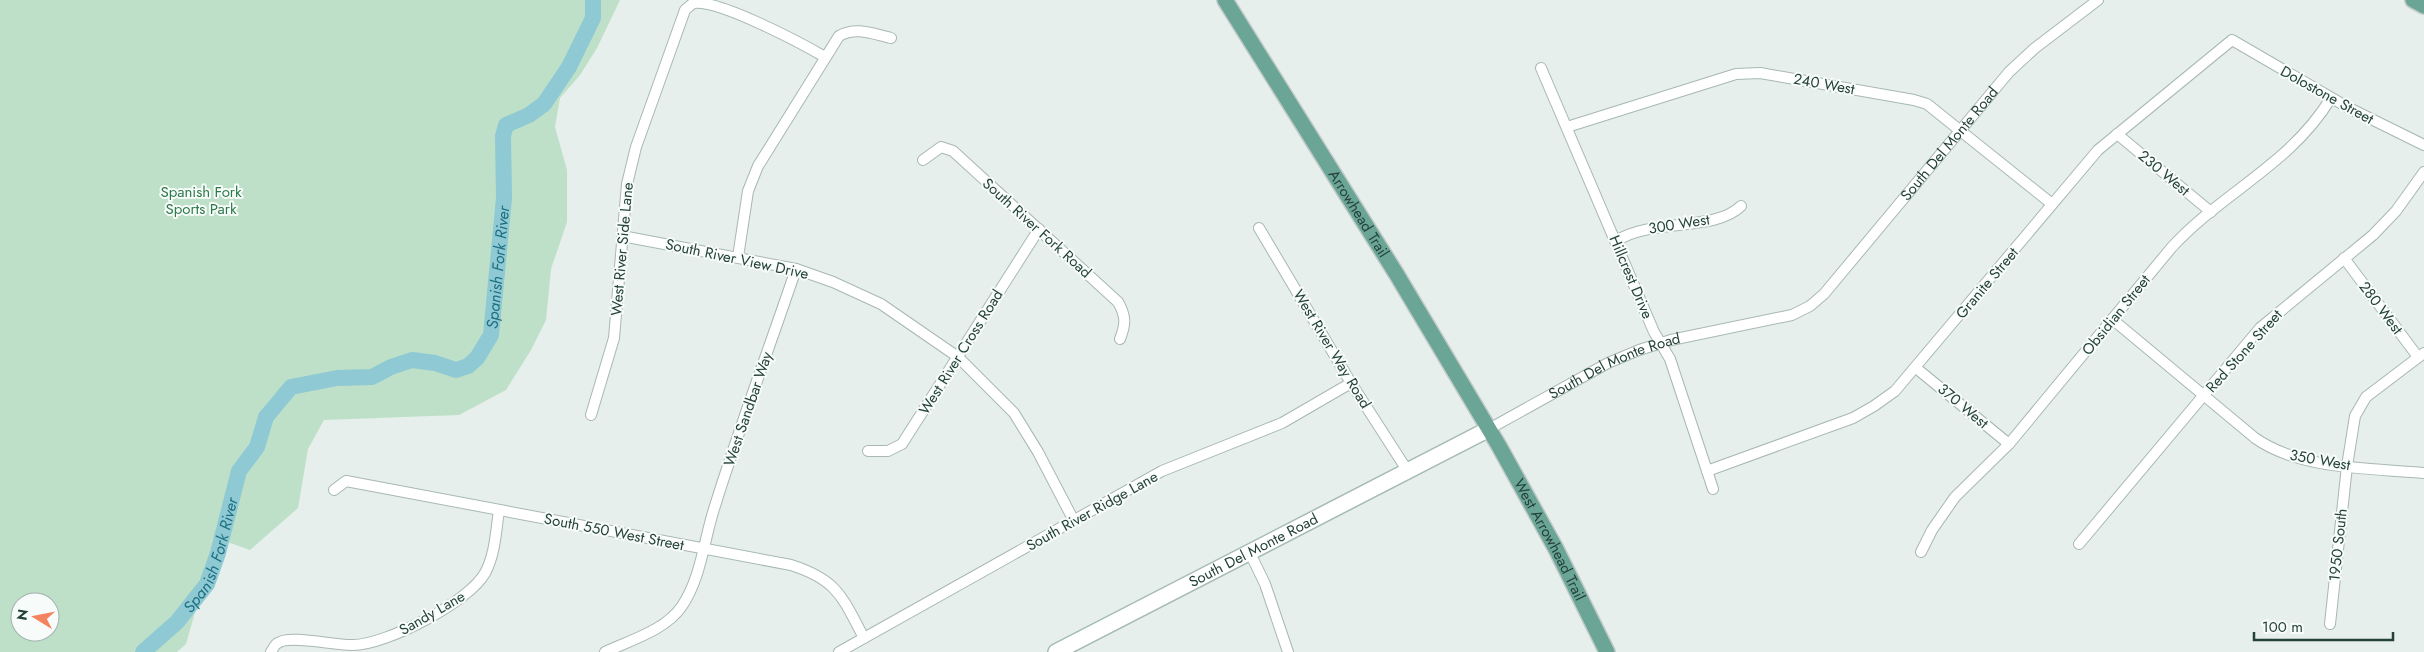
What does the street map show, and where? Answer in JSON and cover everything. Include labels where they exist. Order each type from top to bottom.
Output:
[{"type":"main road","name":"Arrowhead Trail","points":[[1226,0],[1397,275],[1489,429]]},
{"type":"main road","points":[[2413,0],[2424,6]]},
{"type":"main road","name":"West Arrowhead Trail","points":[[1489,429],[1556,549],[1607,652]]},
{"type":"street","name":"South Del Monte Road","points":[[1056,652],[1489,429],[1608,364],[1661,343],[1782,318],[1810,306],[1830,287],[1960,130],[2023,59],[2098,0]]},
{"type":"street","name":"West River Side Lane","points":[[591,415],[614,338],[627,184],[636,147],[685,10],[693,3],[706,2],[753,18],[825,57]]},
{"type":"street","points":[[738,257],[748,191],[758,166],[839,36],[848,30],[860,30],[892,38]]},
{"type":"street","name":"Dolostone Street","points":[[2232,40],[2331,98],[2424,145]]},
{"type":"street","name":"Granite Street","points":[[1707,471],[1853,418],[1884,400],[1916,368],[2091,158],[2117,134],[2232,40]]},
{"type":"street","name":"Hillcrest Drive","points":[[1541,68],[1654,332],[1670,359],[1713,489]]},
{"type":"street","name":"240 West","points":[[1567,127],[1736,74],[1754,72],[1921,102],[1934,108],[2052,204]]},
{"type":"street","name":"Obsidian Street","points":[[1922,552],[1932,530],[1955,497],[2009,444],[2172,247],[2211,212],[2290,150],[2311,128],[2331,98]]},
{"type":"street","name":"230 West","points":[[2117,134],[2211,212]]},
{"type":"street","name":"South River Fork Road","points":[[923,160],[940,147],[953,151],[1039,229],[1118,302],[1125,315],[1125,327],[1120,339]]},
{"type":"street","name":"Red Stone Street","points":[[2079,544],[2265,322],[2384,224],[2407,197],[2424,172]]},
{"type":"street","name":"300 West","points":[[1616,241],[1636,232],[1724,217],[1741,206]]},
{"type":"street","name":"West River Way Road","points":[[1259,228],[1351,383],[1407,470]]},
{"type":"street","name":"West River Cross Road","points":[[868,450],[888,451],[902,444],[1039,229]]},
{"type":"street","name":"South River View Drive","points":[[622,236],[796,269],[833,282],[881,304],[958,357],[1014,413],[1038,452],[1074,521]]},
{"type":"street","name":"280 West","points":[[2344,258],[2421,355]]},
{"type":"street","name":"West Sandbar Way","points":[[605,652],[658,627],[672,618],[683,606],[691,588],[714,509],[796,269]]},
{"type":"street","name":"350 West","points":[[2112,320],[2270,448],[2298,458],[2347,466],[2424,473]]},
{"type":"street","name":"1950 South","points":[[2330,624],[2347,466],[2358,409],[2366,397],[2421,355]]},
{"type":"street","name":"370 West","points":[[1916,368],[2009,444]]},
{"type":"street","name":"South River Ridge Lane","points":[[839,652],[1162,471],[1282,423],[1351,383]]},
{"type":"street","name":"South 550 West Street","points":[[334,490],[346,481],[791,565],[812,572],[836,588],[864,638]]},
{"type":"street","name":"Sandy Lane","points":[[274,647],[288,639],[330,645],[355,646],[372,643],[394,635],[463,597],[477,585],[486,572],[494,547],[499,510]]},
{"type":"street","points":[[1249,552],[1265,584],[1288,652]]},
{"type":"green space","name":"Spanish Fork Sports Park","points":[[0,0],[620,0],[597,48],[580,75],[560,98],[555,127],[567,170],[567,222],[551,269],[546,320],[531,350],[506,390],[459,415],[324,420],[308,449],[298,508],[250,550],[216,538],[186,644],[177,652],[0,652]]},
{"type":"waterway","name":"Spanish Fork River","points":[[143,652],[177,622],[207,584],[218,553],[239,471],[257,447],[266,417],[291,387],[337,378],[372,377],[391,367],[412,360],[435,363],[456,370],[468,366],[477,358],[491,335],[504,198],[503,136],[506,125],[529,115],[544,104],[569,67],[593,18],[593,0]]}]
